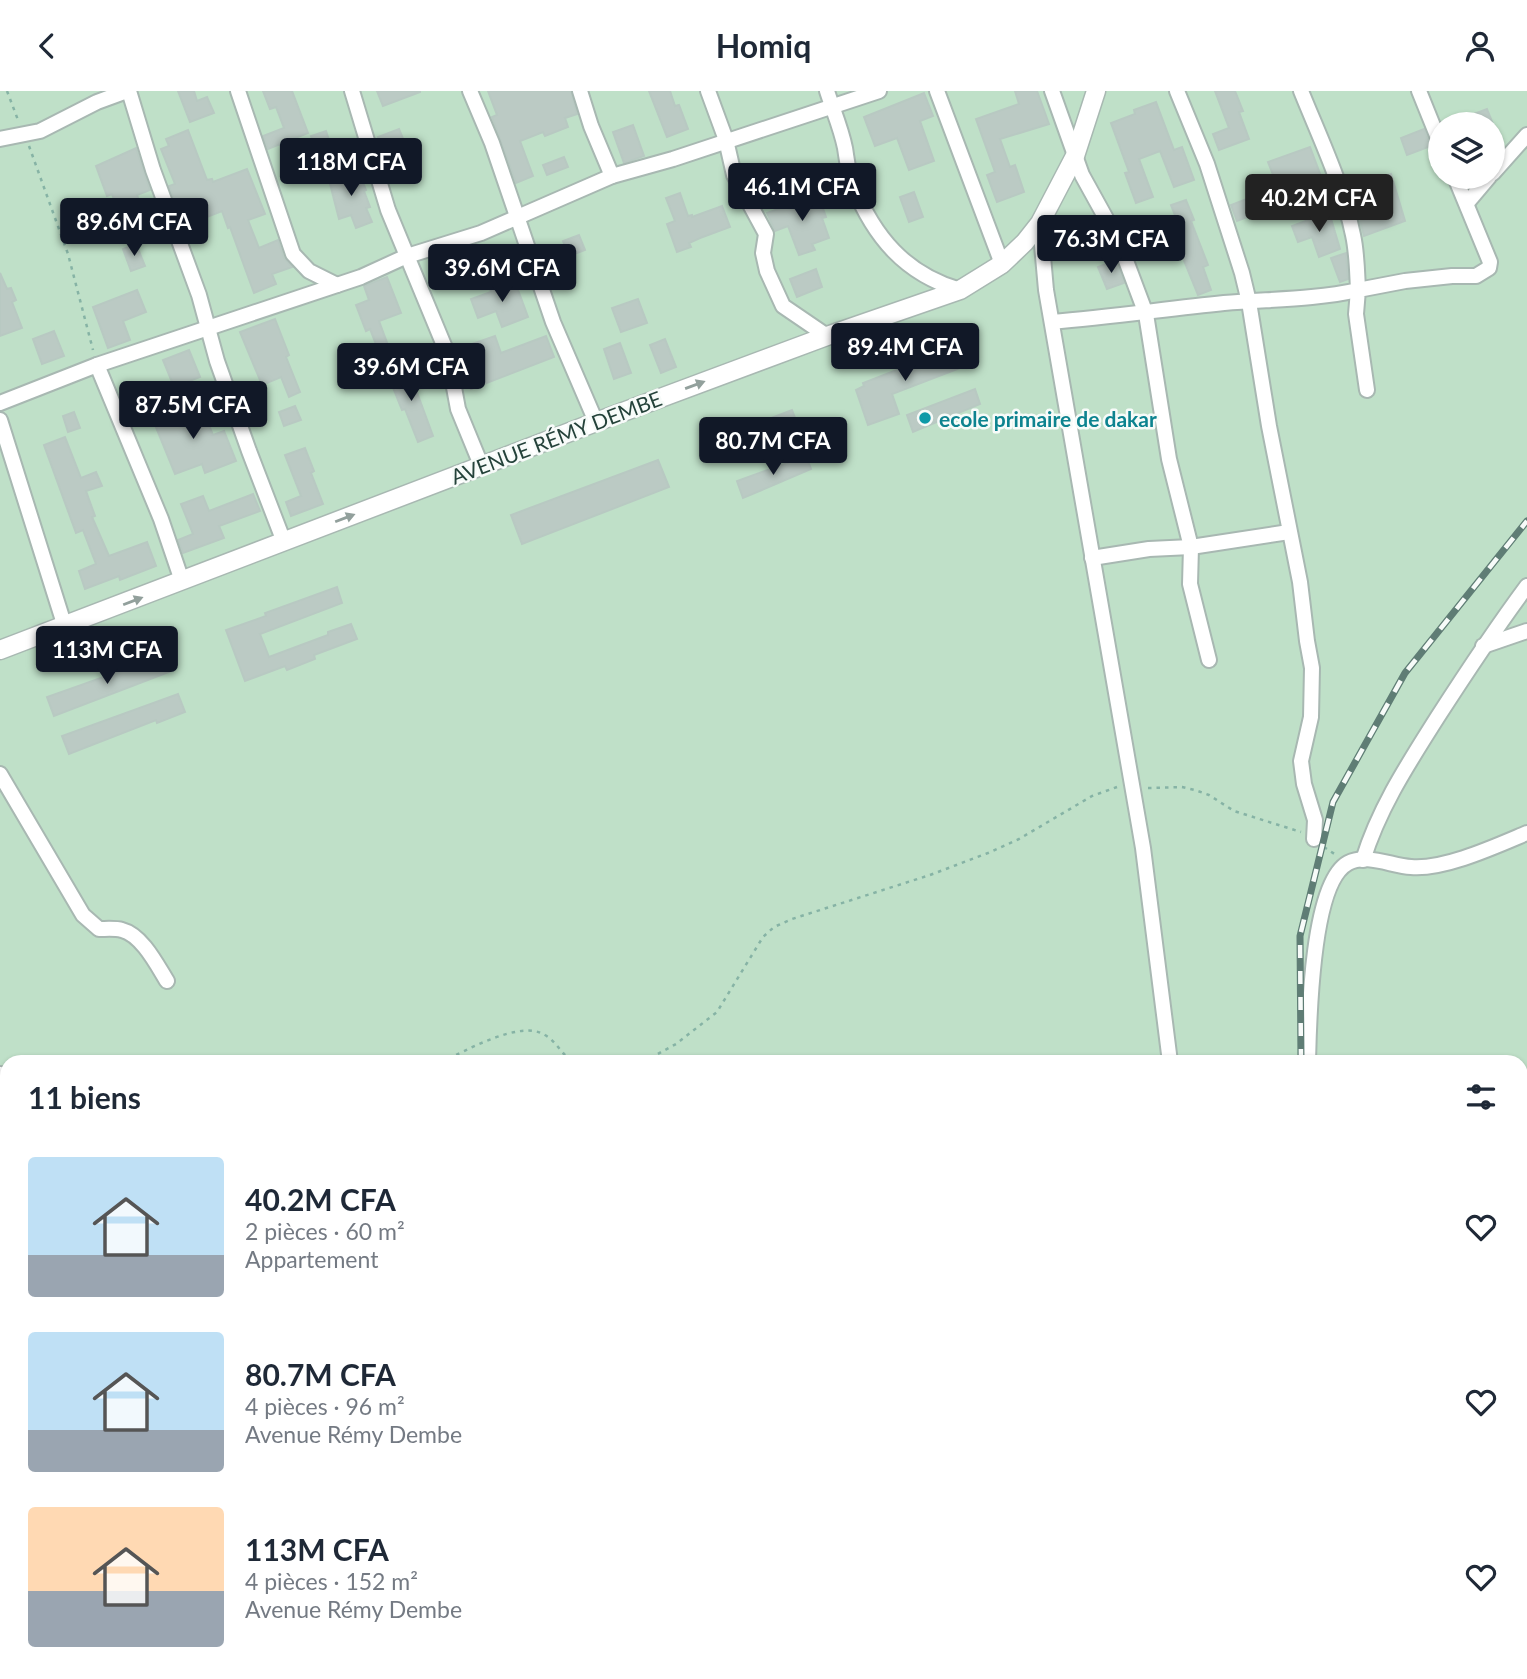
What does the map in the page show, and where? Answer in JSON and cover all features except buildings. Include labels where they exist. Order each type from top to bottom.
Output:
[{"type":"street","points":[[0,139],[40,131],[97,102],[128,91],[153,170],[199,295],[248,451],[284,541]]},
{"type":"street","points":[[238,91],[293,254],[309,271],[337,285]]},
{"type":"street","points":[[352,91],[388,210],[448,355],[458,409],[481,465]]},
{"type":"street","points":[[470,91],[519,218],[552,322],[596,422]]},
{"type":"street","points":[[580,91],[612,176]]},
{"type":"street","points":[[708,91],[726,140],[734,175],[765,234],[763,253],[767,271],[783,306],[827,336]]},
{"type":"street","points":[[827,91],[840,127],[852,183],[887,245],[926,277],[960,290]]},
{"type":"street","points":[[0,403],[97,365],[382,269],[407,256],[519,218],[612,176],[673,159],[879,91]]},
{"type":"street","points":[[937,91],[1002,264]]},
{"type":"street","points":[[1052,91],[1082,175],[1128,262],[1146,314],[1169,460],[1191,547],[1190,584],[1209,660]]},
{"type":"street","name":"AVENUE RÉMY DEMBE","points":[[0,650],[481,465],[827,336],[960,290],[1002,264],[1026,242],[1040,223],[1075,156],[1096,91]]},
{"type":"street","points":[[1177,91],[1207,164],[1249,302],[1269,426],[1300,582],[1312,668],[1311,717],[1301,761],[1304,784],[1315,820],[1314,839]]},
{"type":"street","points":[[1301,91],[1353,233],[1358,290],[1356,314],[1367,390]]},
{"type":"street","points":[[1419,91],[1428,113]]},
{"type":"street","points":[[1505,159],[1527,135]]},
{"type":"street","points":[[1052,322],[1318,297],[1405,281],[1483,274],[1489,268],[1490,262],[1461,189]]},
{"type":"street","points":[[1467,203],[1479,189]]},
{"type":"street","points":[[1040,223],[1046,291],[1143,848],[1169,1055]]},
{"type":"street","points":[[97,365],[161,519],[182,582]]},
{"type":"street","points":[[0,420],[65,627]]},
{"type":"street","points":[[1092,558],[1289,532]]},
{"type":"street","points":[[1363,860],[1381,813],[1395,786],[1483,646],[1525,592]]},
{"type":"street","points":[[1483,646],[1527,631]]},
{"type":"street","points":[[0,774],[83,915],[99,929],[130,933],[167,981]]},
{"type":"street","points":[[1308,1055],[1312,979],[1320,921],[1332,884],[1347,863],[1363,860],[1409,867],[1431,866],[1490,849],[1527,833]]},
{"type":"path","points":[[7,91],[68,254],[97,365]]},
{"type":"path","points":[[656,1055],[676,1044],[717,1012],[763,937],[774,927],[959,865],[1019,839],[1100,792],[1121,786],[1182,787],[1195,790],[1209,795],[1234,811],[1302,832],[1347,863]]},
{"type":"path","points":[[458,1055],[512,1032],[527,1029],[544,1034],[554,1042],[562,1055]]},
{"type":"green space","points":[[0,91],[1527,91],[1527,1055],[0,1055]]},
{"type":"railway","points":[[1301,1055],[1300,936],[1333,802],[1405,673],[1527,521]]},
{"type":"place","name":"ecole primaire de dakar","points":[[925,418]]}]
